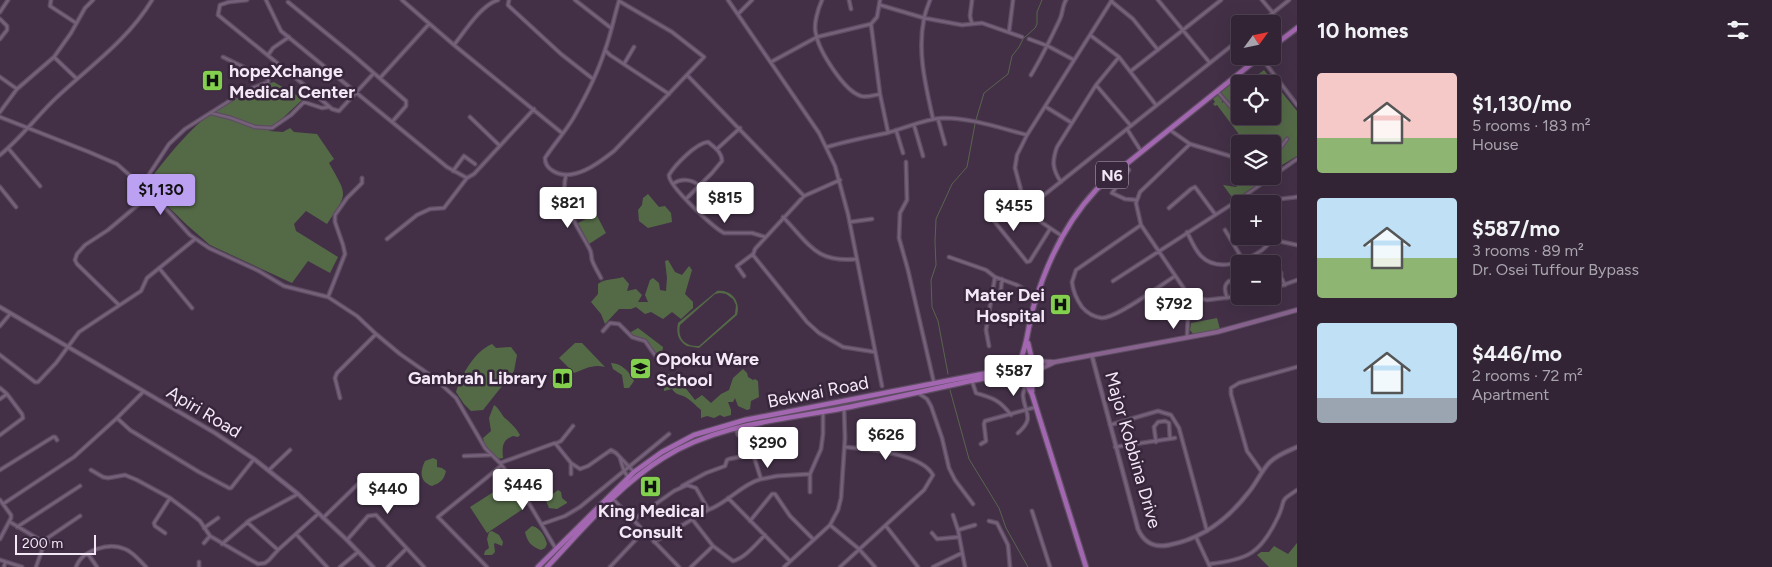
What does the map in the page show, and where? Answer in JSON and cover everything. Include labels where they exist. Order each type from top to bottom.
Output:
[{"type":"highway","points":[[1281,40],[1297,28]]},
{"type":"highway","name":"N6","points":[[1086,567],[1032,393],[1018,370],[1027,343],[1030,320],[1037,296],[1051,260],[1082,206],[1125,165],[1250,65]]},
{"type":"highway","points":[[1002,370],[1017,360],[1027,343]]},
{"type":"highway","name":"N6","points":[[1027,343],[1035,367],[1032,393]]},
{"type":"highway","points":[[1020,362],[1026,359],[1032,361]]},
{"type":"highway","name":"Bekwai Road","points":[[547,567],[628,477],[677,443],[708,430],[745,420],[1002,370],[1020,362]]},
{"type":"highway","points":[[1022,374],[1026,376],[1033,373]]},
{"type":"highway","points":[[1010,374],[1022,379],[1032,393]]},
{"type":"highway","name":"Bekwai Road","points":[[541,566],[556,549],[611,497],[665,457],[697,440],[735,428],[844,408],[1000,375],[1022,374]]},
{"type":"highway","points":[[814,406],[815,413]]},
{"type":"main road","points":[[1032,361],[1055,362],[1188,338],[1234,328],[1297,310]]},
{"type":"main road","points":[[1033,373],[1055,362]]},
{"type":"street","points":[[0,12],[8,0]]},
{"type":"street","points":[[51,0],[50,6],[76,23]]},
{"type":"street","points":[[0,112],[18,89],[54,57],[85,8],[93,0]]},
{"type":"street","points":[[0,155],[130,30],[152,0]]},
{"type":"street","points":[[247,0],[220,5],[218,15],[335,111],[339,111],[374,74]]},
{"type":"street","points":[[266,0],[278,27],[289,37],[453,171],[467,178]]},
{"type":"street","points":[[402,0],[562,133]]},
{"type":"street","points":[[406,4],[409,0]]},
{"type":"street","points":[[454,45],[488,4],[498,0]]},
{"type":"street","points":[[509,0],[508,5],[511,8],[561,54],[593,78]]},
{"type":"street","points":[[575,0],[611,28]]},
{"type":"street","points":[[619,0],[672,32],[704,57],[688,76],[668,94],[614,151],[591,167],[566,175],[554,172],[548,167],[545,158],[575,116],[603,56],[619,0]]},
{"type":"street","points":[[728,0],[827,147],[840,180],[882,386],[888,393]]},
{"type":"street","points":[[738,14],[752,0]]},
{"type":"street","points":[[822,0],[815,30],[817,38],[834,71],[851,91],[862,96],[880,94]]},
{"type":"street","points":[[849,0],[851,9]]},
{"type":"street","points":[[771,62],[817,38],[871,24],[876,20],[880,0]]},
{"type":"street","points":[[930,0],[924,18],[922,61],[933,119]]},
{"type":"street","points":[[972,0],[970,16],[972,24]]},
{"type":"street","points":[[1009,32],[1013,0]]},
{"type":"street","points":[[1031,75],[1048,46],[1052,32],[1060,20],[1066,0]]},
{"type":"street","points":[[1064,236],[1041,222],[1029,207],[1022,194],[1015,168],[1018,154],[1027,136],[1112,0],[1133,19],[1158,50]]},
{"type":"street","points":[[1158,0],[1210,63]]},
{"type":"street","points":[[1214,0],[1217,4]]},
{"type":"street","points":[[1131,71],[1221,0]]},
{"type":"street","points":[[1262,0],[1273,13]]},
{"type":"street","points":[[1270,15],[1289,0]]},
{"type":"street","points":[[288,2],[406,101],[407,103],[392,122]]},
{"type":"street","points":[[880,5],[924,18],[962,26],[982,23],[1022,37]]},
{"type":"street","points":[[0,19],[7,26],[7,30],[0,39]]},
{"type":"street","points":[[380,78],[429,24]]},
{"type":"street","points":[[871,24],[880,94],[888,132]]},
{"type":"street","points":[[1090,35],[1120,57],[1156,105]]},
{"type":"street","points":[[268,55],[273,48],[289,37]]},
{"type":"street","points":[[1029,39],[1048,46],[1074,60]]},
{"type":"street","points":[[1029,207],[1231,46]]},
{"type":"street","points":[[624,64],[634,47]]},
{"type":"street","points":[[605,50],[668,94]]},
{"type":"street","points":[[603,56],[610,55]]},
{"type":"street","points":[[54,57],[77,79]]},
{"type":"street","points":[[142,185],[175,138],[245,91],[269,80],[223,57]]},
{"type":"street","points":[[1061,182],[1054,171],[1053,158],[1059,143],[1096,85],[1120,57]]},
{"type":"street","points":[[1268,65],[1297,105]]},
{"type":"street","points":[[688,76],[804,196]]},
{"type":"street","points":[[0,77],[18,89]]},
{"type":"street","points":[[1096,85],[1129,128],[1142,152]]},
{"type":"street","points":[[1217,91],[1231,107]]},
{"type":"street","points":[[210,113],[255,127],[272,128],[291,116],[304,102],[322,108],[328,106]]},
{"type":"street","points":[[1046,106],[1072,124]]},
{"type":"street","points":[[386,239],[417,215],[430,210],[444,208],[467,178],[474,174],[534,109]]},
{"type":"street","points":[[0,117],[117,164],[161,203],[195,239],[209,248],[260,271],[284,286],[328,297],[357,316],[400,354],[451,392],[459,402],[485,448],[524,495],[556,549]]},
{"type":"street","points":[[470,117],[499,145]]},
{"type":"street","points":[[827,147],[933,119],[979,122],[1027,136]]},
{"type":"street","points":[[938,119],[945,144]]},
{"type":"street","points":[[914,124],[923,156]]},
{"type":"street","points":[[717,149],[740,128]]},
{"type":"street","points":[[1169,129],[1190,144],[1231,156]]},
{"type":"street","points":[[896,130],[903,154]]},
{"type":"street","points":[[1281,147],[1287,139]]},
{"type":"street","points":[[686,199],[721,164],[722,156],[708,142],[699,144],[671,172],[669,178],[686,199],[724,233],[752,233],[765,237]]},
{"type":"street","points":[[1188,338],[1189,296],[1141,225],[1137,211],[1137,200],[1140,192],[1190,144]]},
{"type":"street","points":[[8,148],[40,186]]},
{"type":"street","points":[[453,171],[464,156],[475,164]]},
{"type":"street","points":[[1281,171],[1297,159]]},
{"type":"street","points":[[906,162],[906,200],[900,213],[899,238],[934,383]]},
{"type":"street","points":[[1125,165],[1129,170],[1112,193],[1125,199],[1137,200]]},
{"type":"street","points":[[566,175],[563,185],[564,197],[581,236],[591,251],[593,261],[601,278]]},
{"type":"street","points":[[328,297],[345,254],[335,222],[335,215],[347,198],[362,183],[362,178]]},
{"type":"street","points":[[673,184],[679,180],[690,180],[700,186]]},
{"type":"street","points":[[744,276],[737,266],[753,254],[765,237],[804,196],[840,180]]},
{"type":"street","points":[[1246,195],[1260,185]]},
{"type":"street","points":[[0,187],[16,206]]},
{"type":"street","points":[[1168,208],[1196,187],[1215,214]]},
{"type":"street","points":[[119,305],[75,260],[77,254],[86,246],[151,194]]},
{"type":"street","points":[[1281,199],[1297,197]]},
{"type":"street","points":[[1113,282],[1231,204]]},
{"type":"street","points":[[990,216],[1027,262],[1030,261],[1050,229]]},
{"type":"street","points":[[783,217],[820,255],[834,260],[857,259]]},
{"type":"street","points":[[850,222],[872,219]]},
{"type":"street","points":[[1141,225],[1076,270],[1072,282],[1079,302],[1092,315],[1101,318],[1107,317],[1175,276]]},
{"type":"street","points":[[1225,230],[1240,255]]},
{"type":"street","points":[[1187,232],[1200,255],[1210,262],[1224,265],[1231,263]]},
{"type":"street","points":[[0,355],[35,382],[38,382],[56,363],[79,332],[141,291],[146,278],[195,239]]},
{"type":"street","points":[[1281,242],[1297,245]]},
{"type":"street","points":[[1254,255],[1267,245]]},
{"type":"street","points":[[753,254],[807,322],[819,333],[843,347],[875,352]]},
{"type":"street","points":[[949,257],[986,270],[995,277],[1019,286],[1037,296]]},
{"type":"street","points":[[159,268],[192,308]]},
{"type":"street","points":[[989,346],[986,330],[995,277]]},
{"type":"street","points":[[1281,277],[1285,285]]},
{"type":"street","points":[[990,299],[1000,298],[1002,279]]},
{"type":"street","points":[[1281,286],[1297,280]]},
{"type":"street","points":[[1227,298],[1225,284],[1229,281]]},
{"type":"street","points":[[1189,296],[1207,300],[1231,297]]},
{"type":"street","name":"Apiri Road","points":[[0,307],[215,433],[270,470],[347,540],[373,567]]},
{"type":"street","points":[[0,326],[10,314]]},
{"type":"street","points":[[603,330],[610,323],[619,324],[632,337],[647,342],[662,365]]},
{"type":"street","points":[[340,398],[335,378],[337,373],[376,334]]},
{"type":"street","name":"Major Kobbina Drive","points":[[1092,356],[1138,530],[1146,541],[1155,546],[1164,546],[1196,537],[1207,531],[1228,515],[1248,494],[1275,458],[1297,447]]},
{"type":"street","points":[[1262,473],[1247,451],[1231,388],[1239,383],[1297,366]]},
{"type":"street","points":[[972,381],[976,393],[1001,403],[1011,415]]},
{"type":"street","points":[[1018,433],[1026,426],[1028,421],[1028,410],[1023,395],[1026,384]]},
{"type":"street","points":[[879,394],[882,386]]},
{"type":"street","points":[[0,388],[7,394],[23,418],[0,435]]},
{"type":"street","points":[[3,504],[74,458],[143,392]]},
{"type":"street","points":[[916,392],[928,399],[952,475],[972,504]]},
{"type":"street","points":[[0,399],[7,394]]},
{"type":"street","points":[[981,444],[986,442],[984,422],[1036,407]]},
{"type":"street","points":[[784,567],[830,525],[838,510],[841,498],[845,447],[844,408]]},
{"type":"street","points":[[810,492],[810,474],[821,449],[823,411]]},
{"type":"street","points":[[1109,425],[1158,411],[1171,415],[1179,428],[1207,531]]},
{"type":"street","points":[[117,418],[130,430],[229,488],[232,488],[254,459]]},
{"type":"street","points":[[1156,442],[1154,427],[1158,422],[1165,421],[1169,423],[1170,439]]},
{"type":"street","points":[[487,567],[438,517],[500,464],[557,443],[574,426]]},
{"type":"street","points":[[735,428],[738,435],[750,432],[761,480]]},
{"type":"street","points":[[542,524],[565,516],[580,507],[669,434]]},
{"type":"street","points":[[0,470],[53,437],[57,440]]},
{"type":"street","points":[[1116,447],[1175,438]]},
{"type":"street","points":[[557,443],[571,463],[578,468],[582,468],[612,450],[634,472]]},
{"type":"street","points":[[840,567],[924,490],[932,474],[924,466],[905,457],[869,449],[845,447]]},
{"type":"street","points":[[633,520],[682,486],[706,473],[725,466],[729,459],[787,448]]},
{"type":"street","points":[[270,470],[290,450]]},
{"type":"street","points":[[464,456],[492,455]]},
{"type":"street","points":[[620,458],[628,477]]},
{"type":"street","points":[[571,463],[571,474]]},
{"type":"street","points":[[92,470],[98,475],[108,478],[125,474],[170,498],[196,518],[210,536],[222,545],[261,564],[269,560],[318,514]]},
{"type":"street","points":[[654,542],[716,507],[741,488],[777,476],[810,474]]},
{"type":"street","points":[[323,518],[360,481]]},
{"type":"street","points":[[682,486],[687,485],[696,488],[708,510]]},
{"type":"street","points":[[17,527],[80,486]]},
{"type":"street","points":[[1196,537],[1210,566],[1242,559],[1262,545],[1281,510],[1282,501],[1286,496],[1297,490]]},
{"type":"street","points":[[222,545],[247,522],[298,494]]},
{"type":"street","points":[[750,521],[772,494],[775,494],[779,497],[790,516],[813,539]]},
{"type":"street","points":[[611,497],[679,567]]},
{"type":"street","points":[[165,533],[155,526],[154,523],[170,498]]},
{"type":"street","points":[[727,498],[790,561]]},
{"type":"street","points":[[0,500],[11,515],[10,522],[0,539]]},
{"type":"street","points":[[1032,511],[1050,567]]},
{"type":"street","points":[[347,540],[368,516],[376,515],[424,567]]},
{"type":"street","points":[[953,515],[965,567]]},
{"type":"street","points":[[36,567],[46,539],[80,516]]},
{"type":"street","points":[[204,528],[218,518]]},
{"type":"street","points":[[692,519],[713,546],[730,559],[736,561],[765,535]]},
{"type":"street","points":[[10,522],[45,543]]},
{"type":"street","points":[[247,522],[278,550]]},
{"type":"street","points":[[989,522],[997,522],[1008,544],[1010,567]]},
{"type":"street","points":[[830,525],[859,549],[874,567]]},
{"type":"street","points":[[958,530],[975,525]]},
{"type":"street","points":[[886,526],[918,567]]},
{"type":"street","points":[[610,567],[644,531]]},
{"type":"street","points":[[932,533],[936,539],[959,537]]},
{"type":"street","points":[[296,534],[327,567]]},
{"type":"street","points":[[204,543],[210,536]]},
{"type":"street","points":[[46,539],[59,547]]},
{"type":"street","points":[[691,567],[713,546]]},
{"type":"street","points":[[76,567],[88,554],[105,547],[124,548],[146,567]]},
{"type":"street","points":[[388,567],[406,549]]},
{"type":"street","points":[[340,567],[358,552]]},
{"type":"street","points":[[933,567],[962,553]]},
{"type":"street","points":[[88,554],[97,567]]},
{"type":"street","points":[[0,560],[22,567]]},
{"type":"street","points":[[4,567],[5,562]]},
{"type":"street","points":[[199,562],[199,567]]},
{"type":"green space","points":[[1264,70],[1268,75],[1257,75]]},
{"type":"green space","points":[[274,82],[303,99],[269,131],[283,132],[290,128],[294,132],[317,134],[334,159],[329,163],[340,182],[343,194],[339,206],[327,224],[306,211],[294,224],[296,231],[338,257],[330,273],[308,261],[292,283],[210,245],[146,185],[172,151],[216,109],[253,89]]},
{"type":"green space","points":[[1231,83],[1231,105],[1220,93]]},
{"type":"green space","points":[[1281,91],[1297,111],[1297,156],[1281,166],[1281,135],[1239,135],[1232,125],[1281,125]]},
{"type":"green space","points":[[1218,95],[1222,103],[1224,101],[1231,108],[1231,124],[1217,105],[1213,104],[1215,102],[1213,99]]},
{"type":"green space","points":[[1223,185],[1236,187],[1238,185],[1256,185],[1242,195],[1231,196]]},
{"type":"green space","points":[[648,194],[659,207],[665,206],[671,213],[672,222],[648,228],[639,221],[638,210],[642,205],[643,198]]},
{"type":"green space","points":[[596,214],[606,233],[589,244],[578,223]]},
{"type":"green space","points":[[668,260],[675,272],[682,275],[689,266],[692,270],[685,294],[693,302],[693,308],[681,319],[672,312],[663,319],[651,312],[645,314],[636,307],[619,309],[605,324],[601,314],[591,302],[598,294],[598,284],[623,277],[629,284],[627,291],[636,289],[642,295],[638,302],[648,302],[645,295],[650,280],[653,278],[659,283],[660,290],[666,291],[665,261]]},
{"type":"green space","points":[[717,291],[731,294],[738,305],[737,315],[699,348],[687,346],[682,342],[677,330],[678,323]],"holes":[[[715,294],[726,294],[733,299],[736,305],[735,314],[699,346],[690,345],[683,341],[679,330],[680,325]]]},
{"type":"green space","points":[[1217,318],[1220,329],[1193,334],[1190,330],[1191,323]]},
{"type":"green space","points":[[638,328],[663,347],[662,355],[659,358],[642,338],[632,336],[631,332]]},
{"type":"green space","points":[[575,343],[582,343],[605,367],[593,367],[574,373],[559,358]]},
{"type":"green space","points":[[492,344],[496,348],[511,347],[517,355],[514,371],[483,410],[471,411],[456,392],[469,364],[480,352]]},
{"type":"green space","points":[[611,363],[622,366],[630,374],[634,381],[629,388],[624,388],[622,375],[613,369]]},
{"type":"green space","points":[[743,369],[748,377],[758,381],[759,397],[751,401],[750,409],[747,410],[738,406],[735,398],[733,402],[728,402],[731,415],[724,417],[720,415],[714,418],[707,416],[701,418],[701,410],[688,398],[677,394],[672,389],[664,391],[663,382],[661,383],[659,380],[662,374],[669,374],[680,386],[684,386],[695,400],[702,395],[711,403],[729,390],[733,378]]},
{"type":"green space","points":[[494,405],[520,435],[518,437],[513,436],[505,442],[503,458],[497,459],[485,445],[483,438],[491,431],[489,418]]},
{"type":"green space","points":[[433,458],[437,460],[437,467],[446,471],[441,481],[432,486],[423,479],[422,469],[425,461]]},
{"type":"green space","points":[[506,484],[523,509],[487,533],[470,507]]},
{"type":"green space","points":[[558,490],[567,503],[557,509],[549,508],[546,501],[548,493],[550,496]]},
{"type":"green space","points":[[532,526],[540,531],[546,541],[545,548],[541,550],[530,544],[527,539],[525,532]]},
{"type":"green space","points":[[492,531],[499,535],[503,542],[502,546],[495,543],[495,552],[492,555],[484,555],[485,551],[489,548],[487,539],[489,532]]},
{"type":"green space","points":[[1297,543],[1297,567],[1269,567],[1257,555],[1261,552],[1269,552],[1274,546],[1288,554]]},
{"type":"waterway","points":[[976,120],[984,93],[1008,74],[1012,56],[1023,39],[1035,28],[1037,12],[1042,0]]},
{"type":"waterway","points":[[948,374],[938,321],[932,307],[931,280],[936,265],[936,219],[952,184],[967,167],[975,124]]},
{"type":"waterway","points":[[950,390],[969,459],[999,508],[1006,528],[1028,567]]},
{"type":"place","name":"hopeXchange Medical Center","points":[[213,81]]},
{"type":"place","name":"Mater Dei Hospital","points":[[1061,305]]},
{"type":"place","name":"Opoku Ware School","points":[[640,369]]},
{"type":"place","name":"Gambrah Library","points":[[563,378]]},
{"type":"place","name":"King Medical Consult","points":[[651,486]]}]
